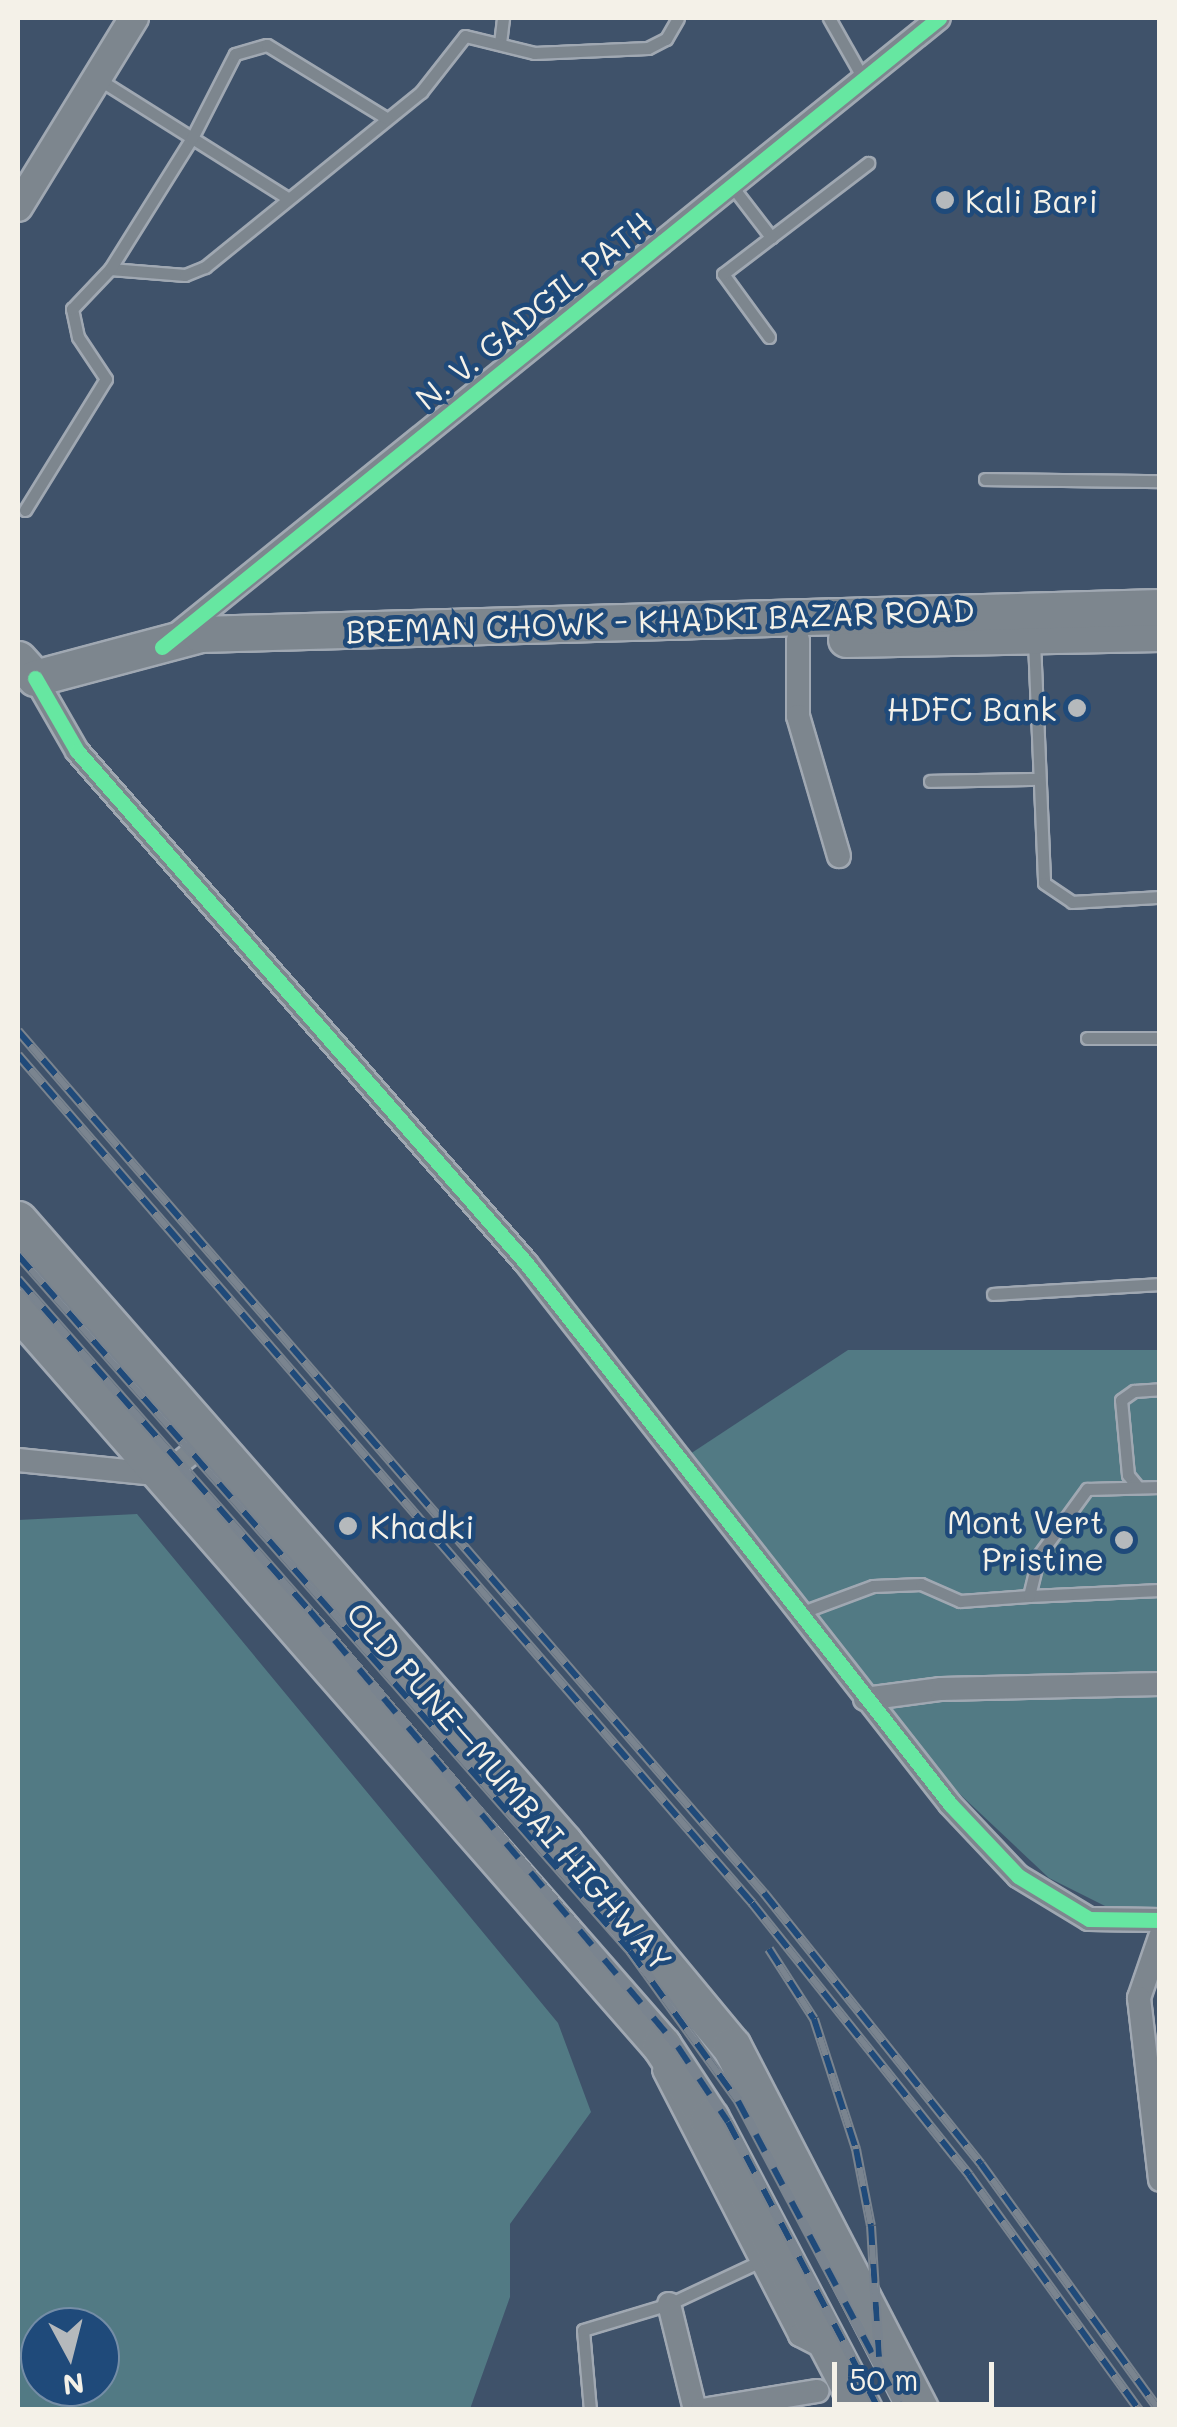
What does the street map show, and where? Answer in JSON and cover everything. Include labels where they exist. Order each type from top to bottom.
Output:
[{"type":"highway","name":"OLD PUNE–MUMBAI HIGHWAY","points":[[18,1221],[563,1843],[732,2047],[919,2410]]},
{"type":"highway","name":"OLD PUNE–MUMBAI HIGHWAY","points":[[18,1309],[662,2046],[771,2256],[834,2353],[864,2410]]},
{"type":"main road","name":"BREMAN CHOWK - KHADKI BAZAR ROAD","points":[[26,669],[162,646],[200,634],[1160,607]]},
{"type":"main road","name":"BREMAN CHOWK - KHADKI BAZAR ROAD","points":[[162,646],[200,656],[1160,633]]},
{"type":"street","points":[[18,207],[134,18]]},
{"type":"street","name":"N. V. GADGIL PATH","points":[[162,646],[939,18]]},
{"type":"street","points":[[798,640],[798,716],[839,856]]},
{"type":"street","points":[[26,669],[77,751],[526,1263],[865,1699],[1018,1876],[1089,1920],[1160,1920]]},
{"type":"street","points":[[18,1460],[165,1475],[206,1440]]},
{"type":"street","points":[[865,1699],[941,1688],[1160,1684]]},
{"type":"street","points":[[1160,1936],[1139,1998],[1160,2180]]},
{"type":"street","points":[[669,2304],[698,2410],[812,2398]]},
{"type":"lane","points":[[500,43],[503,18]]},
{"type":"lane","points":[[110,268],[194,274],[421,92],[460,38],[500,43],[534,53],[648,48],[666,39],[678,18]]},
{"type":"lane","points":[[828,18],[863,78]]},
{"type":"lane","points":[[25,510],[104,387],[103,366],[71,320],[72,309],[110,268],[192,138],[235,54],[256,44],[386,118]]},
{"type":"lane","points":[[98,79],[286,197]]},
{"type":"lane","points":[[769,337],[723,274],[868,162]]},
{"type":"lane","points":[[731,185],[771,237]]},
{"type":"lane","points":[[985,479],[1160,482]]},
{"type":"lane","points":[[1034,635],[1039,872],[1052,892],[1072,902],[1160,897]]},
{"type":"lane","points":[[930,782],[1037,779]]},
{"type":"lane","points":[[1088,1038],[1160,1038]]},
{"type":"lane","points":[[993,1294],[1160,1284]]},
{"type":"lane","points":[[1137,1486],[1128,1475],[1121,1400],[1134,1391],[1160,1389]]},
{"type":"lane","points":[[1028,1596],[1038,1555],[1068,1508],[1087,1489],[1160,1488]]},
{"type":"lane","points":[[797,1614],[873,1586],[921,1584],[960,1601],[1160,1590]]},
{"type":"lane","points":[[590,2410],[583,2330],[669,2304],[771,2256]]},
{"type":"green space","points":[[848,1350],[1159,1350],[1159,1933],[1049,1878],[879,1718],[690,1454]]},
{"type":"green space","points":[[137,1514],[558,2023],[591,2112],[510,2224],[510,2297],[470,2409],[18,2409],[18,1520]]},
{"type":"railway","points":[[18,1031],[764,1893],[981,2164],[1159,2410]]},
{"type":"railway","points":[[18,1055],[752,1903],[969,2175],[1139,2410]]},
{"type":"railway","points":[[18,1255],[630,1951],[738,2101],[902,2410]]},
{"type":"railway","points":[[18,1279],[310,1611],[678,2047],[728,2122],[879,2410]]},
{"type":"railway","points":[[769,1949],[814,2019],[856,2149],[871,2226],[879,2357]]},
{"type":"cycle path","points":[[162,647],[939,18]]},
{"type":"cycle path","points":[[35,678],[77,751],[526,1263],[950,1804],[1018,1876],[1089,1919],[1160,1920]]},
{"type":"place","name":"Kali Bari","points":[[945,200]]},
{"type":"place","name":"HDFC Bank","points":[[1077,708]]},
{"type":"place","name":"Khadki","points":[[348,1526]]},
{"type":"place","name":"Mont Vert Pristine","points":[[1124,1540]]}]
